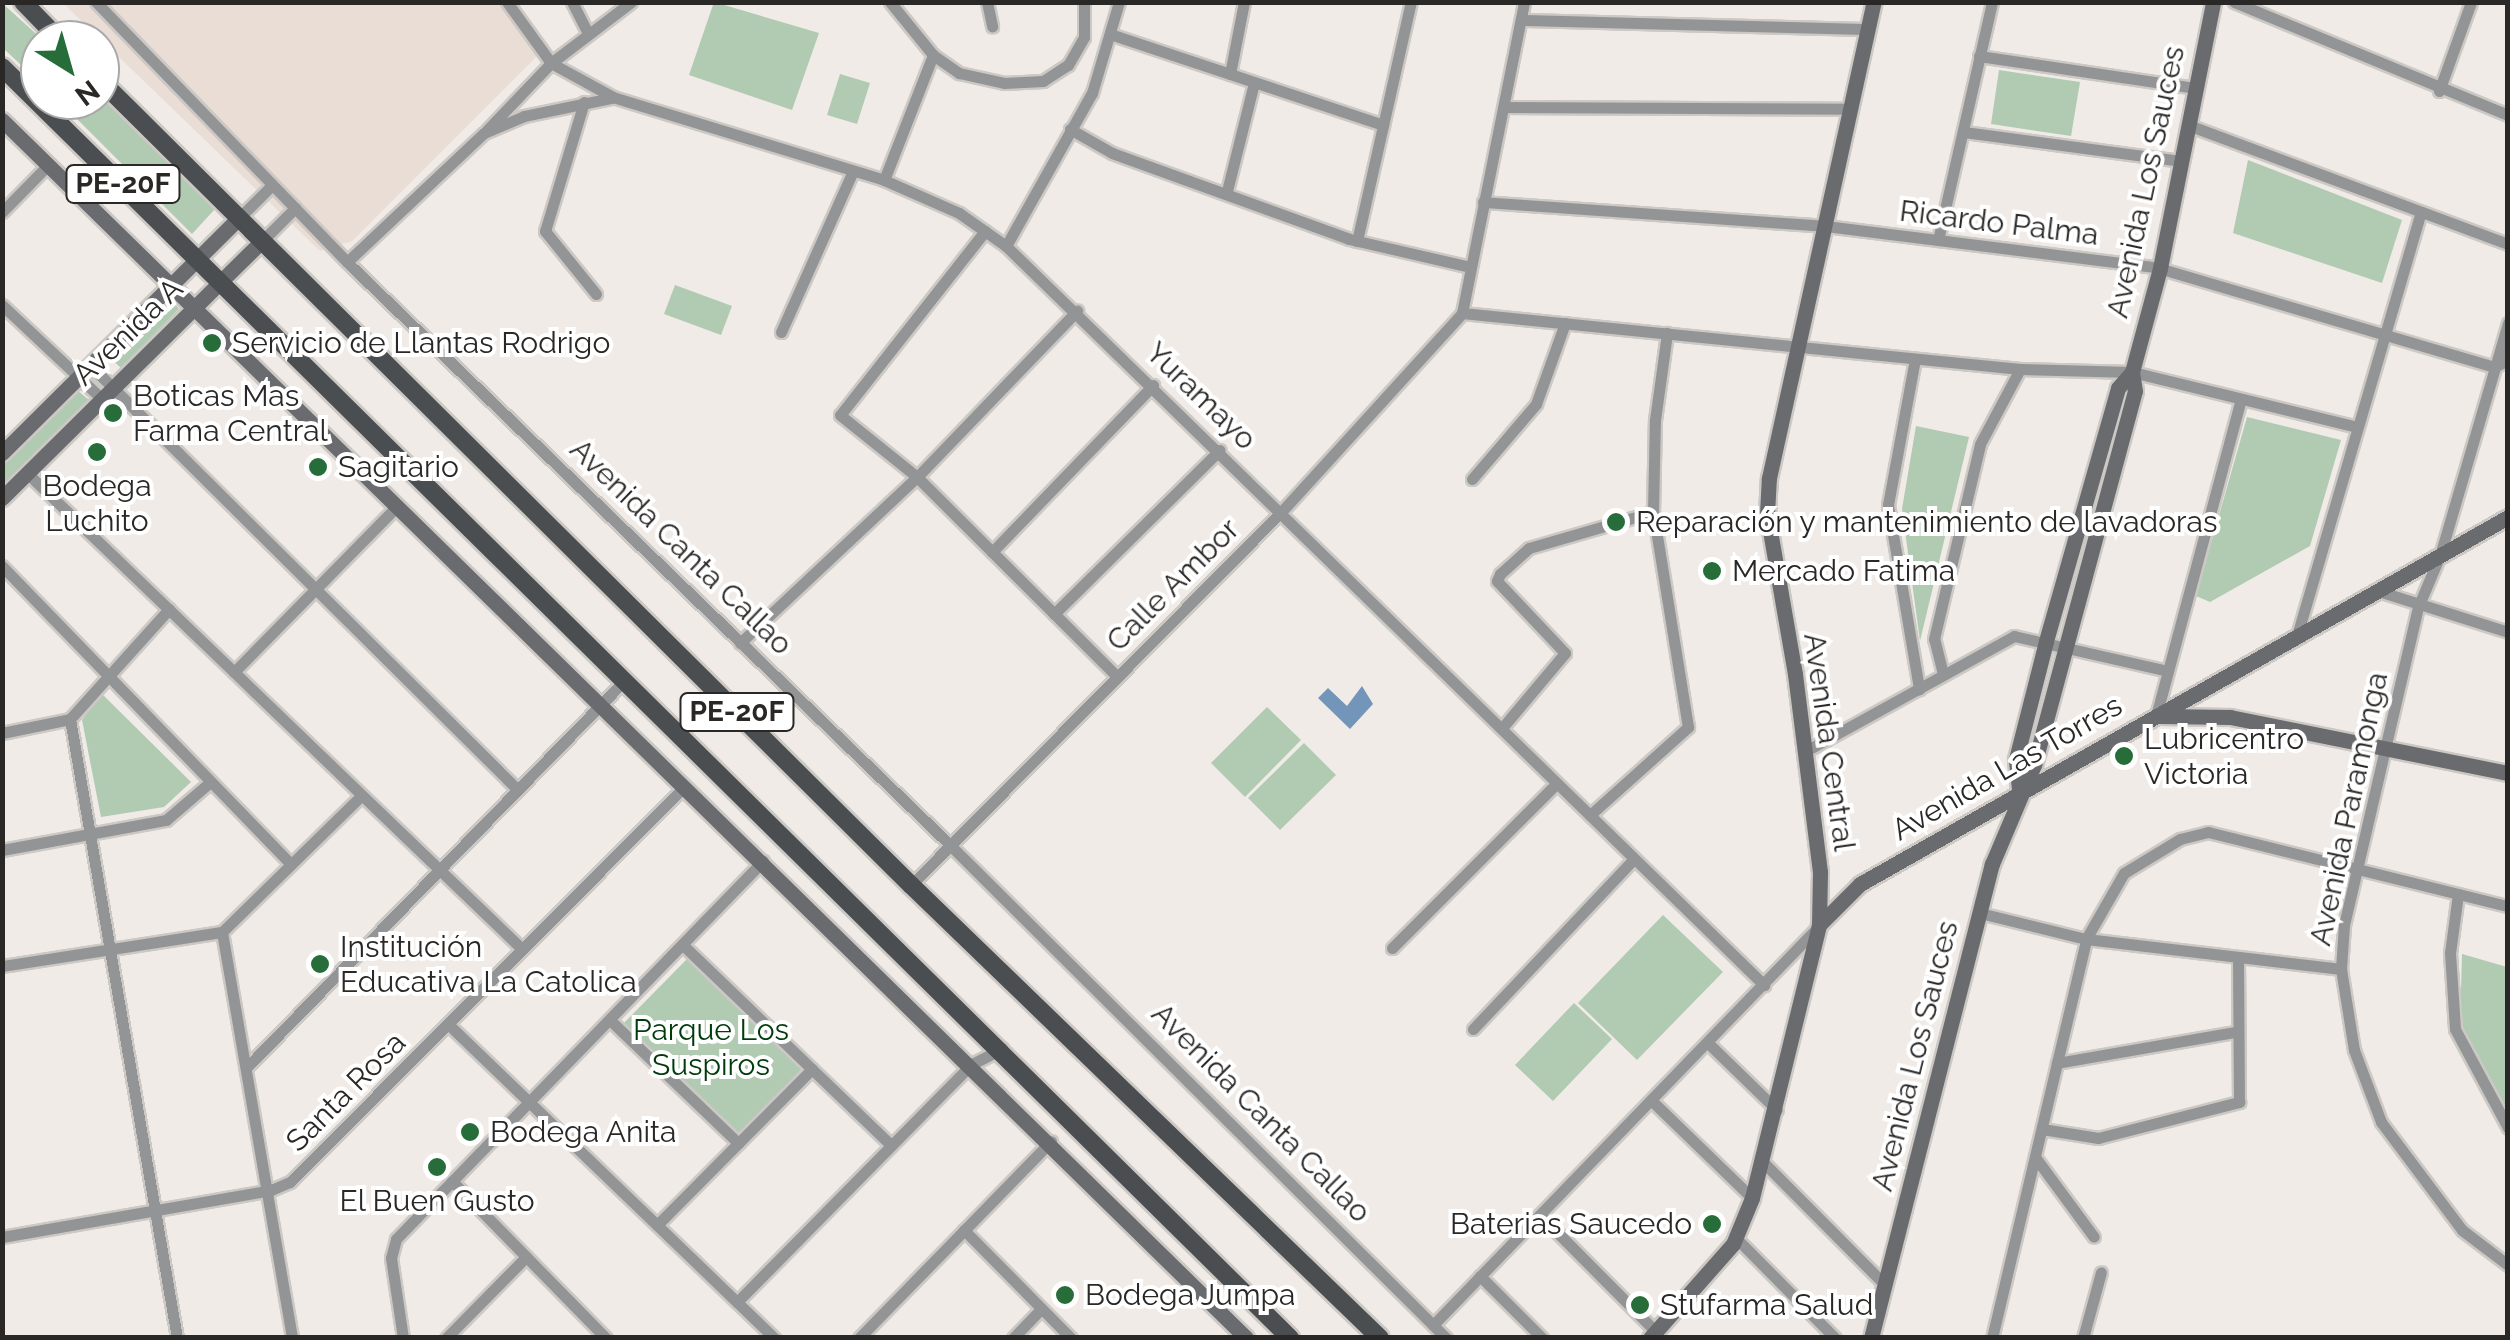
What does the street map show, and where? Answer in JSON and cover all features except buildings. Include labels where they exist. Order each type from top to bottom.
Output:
[{"type":"main road","points":[[23,2],[41,20]]},
{"type":"main road","name":"PE-20F","points":[[2,67],[1002,1049],[1290,1338]]},
{"type":"main road","name":"PE-20F","points":[[120,100],[911,885],[1380,1338]]},
{"type":"street","name":"Avenida Canta Callao","points":[[96,2],[347,262],[949,844],[1446,1338]]},
{"type":"street","name":"Yuramayo","points":[[506,2],[551,63],[612,97],[884,180],[985,231],[1006,246],[1283,510],[1764,985]]},
{"type":"street","points":[[572,2],[588,34]]},
{"type":"street","points":[[347,262],[484,133],[551,63],[632,2]]},
{"type":"street","points":[[890,2],[934,56],[975,79],[1043,82],[1068,65],[1084,36],[1084,2]]},
{"type":"street","points":[[987,2],[992,26]]},
{"type":"street","points":[[1006,246],[1092,93],[1119,2]]},
{"type":"street","points":[[1230,74],[1244,2]]},
{"type":"street","points":[[1357,241],[1412,2]]},
{"type":"street","points":[[1524,2],[1462,312],[2020,369],[2132,372],[2353,426]]},
{"type":"street","name":"Avenida Central","points":[[1653,1335],[1735,1238],[1752,1198],[1764,1163],[1820,925],[1804,752],[1767,514],[1824,226],[1874,2]]},
{"type":"street","points":[[1938,240],[1992,2]]},
{"type":"street","name":"Avenida Los Sauces","points":[[1871,1338],[1980,914],[2019,790],[2034,765],[2134,391],[2132,372],[2160,268],[2213,2]]},
{"type":"street","points":[[2234,2],[2439,91],[2508,115]]},
{"type":"street","points":[[2439,91],[2470,2]]},
{"type":"street","points":[[1520,20],[1868,29]]},
{"type":"street","points":[[1110,34],[1384,125]]},
{"type":"street","points":[[884,180],[934,56]]},
{"type":"street","points":[[1979,56],[2195,88]]},
{"type":"street","points":[[1227,191],[1254,83]]},
{"type":"street","points":[[484,133],[612,97]]},
{"type":"street","points":[[584,102],[545,231],[596,294]]},
{"type":"street","points":[[1505,107],[1849,109]]},
{"type":"street","points":[[2,120],[972,1064],[1246,1338]]},
{"type":"street","points":[[2188,126],[2508,244]]},
{"type":"street","points":[[1070,129],[1112,153],[1227,191],[1357,241],[1470,268]]},
{"type":"street","points":[[1964,132],[2182,160]]},
{"type":"street","points":[[2,212],[50,164]]},
{"type":"street","points":[[781,332],[853,171]]},
{"type":"street","name":"Avenida A","points":[[2,453],[272,184]]},
{"type":"street","name":"Ricardo Palma","points":[[1483,202],[1824,226],[2160,268],[2494,368]]},
{"type":"street","name":"Avenida A","points":[[2,498],[295,208]]},
{"type":"street","points":[[2296,639],[2353,426],[2420,214]]},
{"type":"street","points":[[985,231],[840,415],[918,477],[1116,676]]},
{"type":"street","points":[[2,305],[84,371],[318,589],[518,790]]},
{"type":"street","points":[[740,643],[918,477],[1077,310]]},
{"type":"street","name":"Calle Ambor","points":[[911,885],[1283,510],[1462,312]]},
{"type":"street","points":[[1472,479],[1536,404],[1565,323]]},
{"type":"street","name":"Avenida Paramonga","points":[[2508,323],[2440,556],[2418,606],[2357,868],[2341,969],[2354,1050],[2380,1122],[2462,1230],[2508,1264]]},
{"type":"street","points":[[1590,815],[1682,737],[1688,719],[1653,512],[1655,420],[1667,333]]},
{"type":"street","points":[[1916,358],[1888,505],[1919,689]]},
{"type":"street","points":[[2494,368],[2508,360]]},
{"type":"street","points":[[1944,674],[1934,639],[1980,444],[2020,369]]},
{"type":"street","name":"Avenida Los Sauces","points":[[2019,790],[2016,759],[2046,641],[2118,388],[2132,372]]},
{"type":"street","points":[[992,552],[1154,385]]},
{"type":"street","points":[[2241,398],[2156,716],[2230,717],[2508,774]]},
{"type":"street","points":[[1054,614],[1220,450]]},
{"type":"street","points":[[28,473],[436,873],[522,948]]},
{"type":"street","points":[[234,672],[398,505]]},
{"type":"street","points":[[1502,728],[1565,653],[1498,581],[1500,574],[1529,548],[1653,512]]},
{"type":"street","name":"Avenida Las Torres","points":[[1433,1324],[1653,1102],[1854,888],[2019,790],[2296,639],[2508,517]]},
{"type":"street","points":[[2,566],[291,864]]},
{"type":"street","points":[[2378,591],[2508,632]]},
{"type":"street","points":[[2,733],[70,720],[105,673],[168,609]]},
{"type":"street","points":[[1804,752],[2014,636],[2168,671]]},
{"type":"street","points":[[248,1066],[625,680]]},
{"type":"street","points":[[70,720],[159,1210],[175,1337]]},
{"type":"street","points":[[1392,948],[1557,782]]},
{"type":"street","points":[[2,850],[176,816],[210,783]]},
{"type":"street","name":"Santa Rosa","points":[[2,1237],[271,1190],[302,1173],[686,786]]},
{"type":"street","points":[[2,966],[222,932],[360,797]]},
{"type":"street","points":[[1992,1338],[2086,939],[2106,895],[2124,874],[2193,833],[2508,906]]},
{"type":"street","points":[[1473,1029],[1634,859]]},
{"type":"street","points":[[403,1338],[391,1258],[412,1220],[532,1105],[763,861]]},
{"type":"street","points":[[2458,894],[2450,953],[2455,1029],[2508,1128]]},
{"type":"street","points":[[1980,914],[2086,939],[2341,969]]},
{"type":"street","points":[[222,932],[271,1190],[292,1338]]},
{"type":"street","points":[[685,947],[891,1146]]},
{"type":"street","points":[[2042,1128],[2098,1138],[2232,1107],[2241,1094],[2234,1032],[2238,957]]},
{"type":"street","points":[[612,1022],[738,1144]]},
{"type":"street","points":[[448,1024],[774,1338]]},
{"type":"street","points":[[2057,1063],[2234,1032]]},
{"type":"street","points":[[1708,1043],[1777,1110]]},
{"type":"street","points":[[736,1302],[972,1064],[1002,1049]]},
{"type":"street","points":[[657,1225],[812,1069]]},
{"type":"street","points":[[1653,1102],[1752,1198]]},
{"type":"street","points":[[859,1338],[1050,1142]]},
{"type":"street","points":[[2035,1158],[2094,1237]]},
{"type":"street","points":[[1764,1163],[1884,1284]]},
{"type":"street","points":[[452,1182],[606,1338]]},
{"type":"street","points":[[1540,1215],[1653,1335]]},
{"type":"street","points":[[964,1230],[1071,1338]]},
{"type":"street","points":[[1735,1238],[1835,1338]]},
{"type":"street","points":[[446,1338],[526,1256]]},
{"type":"street","points":[[2084,1338],[2102,1272]]},
{"type":"street","points":[[1480,1276],[1542,1338]]},
{"type":"street","points":[[1014,1338],[1041,1309]]},
{"type":"street","points":[[585,1338],[596,1327]]},
{"type":"shaded area","points":[[63,3],[507,3],[538,55],[352,241],[320,251],[120,58],[120,20],[81,20]]},
{"type":"green space","points":[[714,2],[819,33],[792,110],[689,75]]},
{"type":"green space","points":[[2,3],[21,20],[20,64],[3,48]]},
{"type":"green space","points":[[1999,70],[2080,82],[2071,136],[1991,124]]},
{"type":"green space","points":[[840,74],[870,83],[857,124],[827,115]]},
{"type":"green space","points":[[120,116],[215,209],[192,234],[78,120],[120,120]]},
{"type":"green space","points":[[2248,160],[2402,220],[2382,283],[2233,233]]},
{"type":"green space","points":[[675,285],[732,306],[721,335],[664,314]]},
{"type":"green space","points":[[169,296],[179,309],[121,368],[109,357]]},
{"type":"green space","points":[[77,390],[89,400],[3,488],[3,463]]},
{"type":"green space","points":[[2247,417],[2341,440],[2310,546],[2210,602],[2196,596]]},
{"type":"green space","points":[[1916,426],[1969,437],[1920,641],[1902,509]]},
{"type":"green space","points":[[101,693],[191,782],[164,807],[101,817],[82,720]]},
{"type":"green space","points":[[1267,707],[1301,740],[1245,797],[1211,763]]},
{"type":"green space","points":[[1304,743],[1336,775],[1280,830],[1248,798]]},
{"type":"green space","points":[[1663,915],[1723,972],[1637,1060],[1578,1003]]},
{"type":"green space","points":[[2462,954],[2507,967],[2507,1113],[2460,1028]]},
{"type":"green space","name":"Parque Los Suspiros","points":[[688,958],[805,1072],[738,1140],[621,1026]]},
{"type":"green space","points":[[1574,1003],[1612,1039],[1553,1101],[1515,1065]]},
{"type":"water","points":[[1362,686],[1373,704],[1350,729],[1318,698],[1328,688],[1347,706]]},
{"type":"place","name":"Servicio de Llantas Rodrigo","points":[[212,343]]},
{"type":"place","name":"Boticas Mas Farma Central","points":[[113,413]]},
{"type":"place","name":"Bodega Luchito","points":[[97,452]]},
{"type":"place","name":"Sagitario","points":[[318,467]]},
{"type":"place","name":"Reparación y mantenimiento de lavadoras","points":[[1616,522]]},
{"type":"place","name":"Mercado Fatima","points":[[1712,571]]},
{"type":"place","name":"Lubricentro Victoria","points":[[2124,756]]},
{"type":"place","name":"Institución Educativa La Catolica","points":[[320,964]]},
{"type":"place","name":"Bodega Anita","points":[[470,1132]]},
{"type":"place","name":"El Buen Gusto","points":[[437,1167]]},
{"type":"place","name":"Baterias Saucedo","points":[[1712,1224]]},
{"type":"place","name":"Bodega Jumpa","points":[[1065,1295]]},
{"type":"place","name":"Stufarma Salud","points":[[1640,1305]]}]
